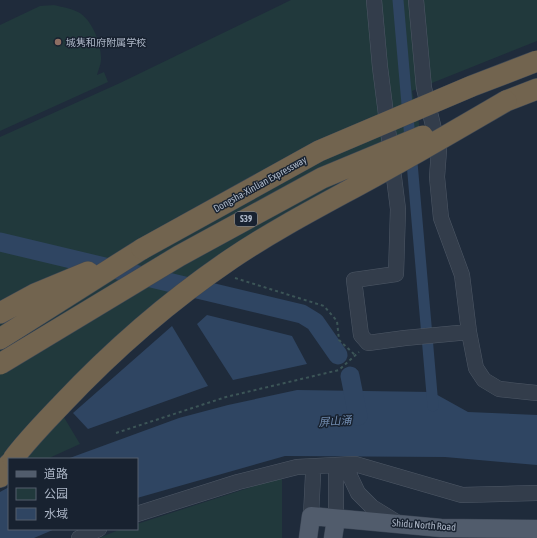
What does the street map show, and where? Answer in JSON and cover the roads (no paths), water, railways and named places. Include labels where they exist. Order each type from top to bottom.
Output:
[{"type":"highway","name":"Dongsha-Xinlian Expressway","points":[[0,339],[142,249],[319,151],[472,86],[537,61]]},
{"type":"highway","name":"S39","points":[[0,364],[179,256],[322,178],[537,89]]},
{"type":"highway","points":[[14,458],[41,426],[82,383],[130,338],[201,279],[286,224],[375,176],[506,101]]},
{"type":"highway","points":[[0,313],[35,294],[142,249]]},
{"type":"highway","points":[[0,477],[8,465]]},
{"type":"main road","name":"Shidu North Road","points":[[311,516],[398,523],[436,533],[537,529]]},
{"type":"main road","points":[[308,538],[311,516]]},
{"type":"main road","points":[[333,538],[336,519]]},
{"type":"street","points":[[374,0],[380,67],[398,209],[396,274],[354,280],[361,335],[368,343],[469,332]]},
{"type":"street","points":[[416,0],[424,88],[439,150],[437,177],[441,218],[462,275],[469,332],[476,368],[484,380],[499,388],[537,393]]},
{"type":"street","points":[[138,514],[238,482],[297,467],[347,464],[354,464],[462,495],[537,493]]},
{"type":"street","points":[[336,519],[342,472],[358,493],[372,507],[398,523]]},
{"type":"street","points":[[311,516],[313,475]]},
{"type":"street","points":[[79,538],[97,530]]},
{"type":"water","points":[[207,315],[292,336],[307,364],[233,380],[197,324]]},
{"type":"water","points":[[172,326],[208,386],[88,429],[73,413]]},
{"type":"water","name":"屏山涌","points":[[297,390],[432,392],[468,412],[537,415],[537,465],[445,457],[285,456],[138,498],[138,458],[70,458],[179,418],[228,405]]},
{"type":"water","points":[[8,488],[8,530],[53,530],[34,538],[0,538],[0,492]]},
{"type":"waterway","points":[[398,0],[433,406]]},
{"type":"waterway","points":[[0,242],[302,314],[315,322],[338,355]]},
{"type":"waterway","points":[[350,376],[358,416]]},
{"type":"place","name":"城隽和府附属学校","points":[[58,42]]}]
